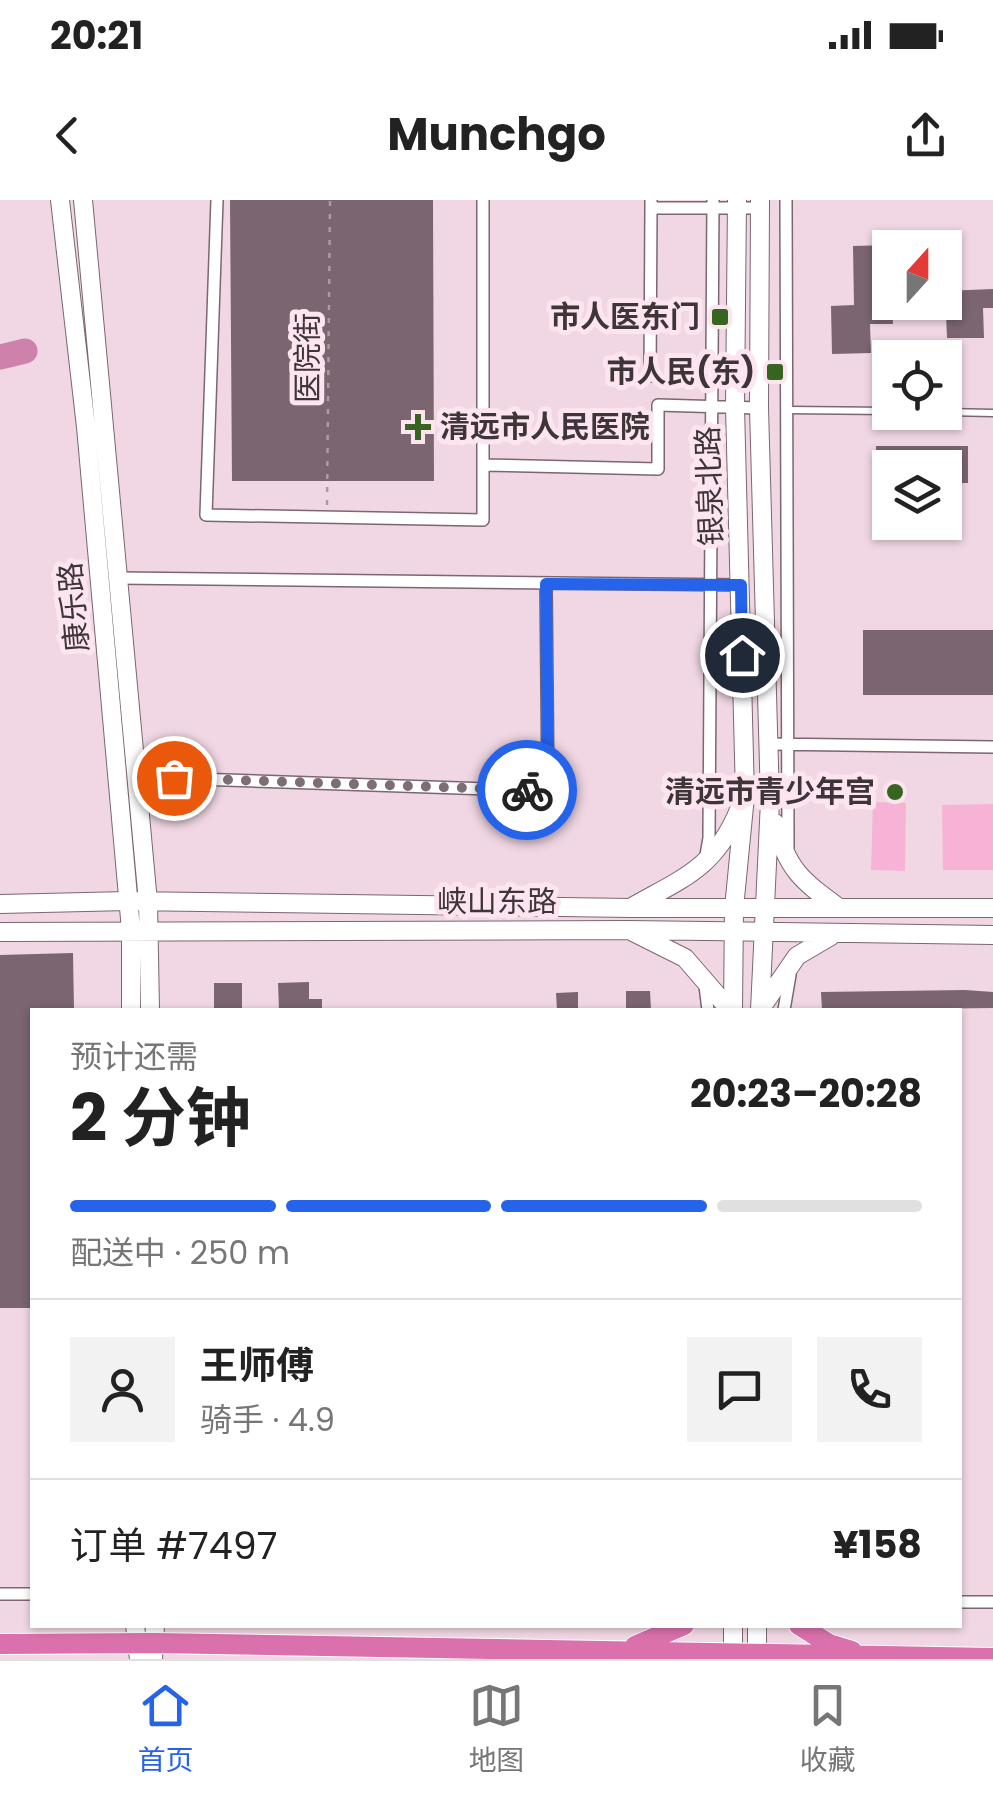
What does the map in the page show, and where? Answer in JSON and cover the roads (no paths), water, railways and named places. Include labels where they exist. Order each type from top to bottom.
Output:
[{"type":"highway","points":[[621,1651],[677,1628]]},
{"type":"highway","points":[[804,1628],[829,1644],[872,1658]]},
{"type":"highway","points":[[0,1644],[146,1642],[757,1657],[993,1658]]},
{"type":"main road","name":"康乐路","points":[[60,200],[86,427],[128,901],[140,930],[150,1008]]},
{"type":"main road","name":"康乐路","points":[[83,200],[148,902],[140,930],[131,1008]]},
{"type":"main road","name":"银泉北路","points":[[732,1008],[734,908],[745,796],[735,407],[736,204]]},
{"type":"main road","name":"银泉北路","points":[[760,204],[759,408],[777,745],[770,801],[760,1008]]},
{"type":"main road","points":[[630,908],[706,864],[721,845],[745,796]]},
{"type":"main road","points":[[770,801],[786,859],[800,879],[838,907]]},
{"type":"main road","name":"峡山东路","points":[[0,904],[128,901],[993,908]]},
{"type":"main road","name":"峡山东路","points":[[0,932],[628,930],[993,935]]},
{"type":"main road","points":[[628,930],[685,958],[730,1008]]},
{"type":"main road","points":[[761,1008],[797,956],[834,934]]},
{"type":"main road","points":[[733,1628],[733,1656]]},
{"type":"main road","points":[[757,1628],[757,1657]]},
{"type":"street","points":[[217,200],[206,514],[482,520],[484,200]]},
{"type":"street","name":"银泉北路","points":[[786,200],[786,410],[777,745],[788,850],[800,879]]},
{"type":"street","points":[[650,376],[651,204],[760,204]]},
{"type":"street","name":"银泉北路","points":[[692,873],[706,855],[709,838],[713,204]]},
{"type":"street","points":[[482,465],[658,468],[658,405],[759,408]]},
{"type":"street","points":[[118,578],[741,585]]},
{"type":"street","points":[[136,777],[548,791],[546,584]]},
{"type":"street","points":[[777,745],[993,746]]},
{"type":"street","points":[[784,1008],[786,988],[797,956]]},
{"type":"street","points":[[700,972],[708,1008]]},
{"type":"street","points":[[0,1594],[30,1594]]},
{"type":"street","points":[[962,1602],[993,1602]]},
{"type":"lane","points":[[786,410],[872,411]]},
{"type":"lane","points":[[962,412],[993,412]]},
{"type":"waterway","points":[[0,357],[25,351]]},
{"type":"place","name":"市人医东门","points":[[720,317]]},
{"type":"place","name":"市人民(东)","points":[[775,372]]},
{"type":"place","name":"清远市人民医院","points":[[418,427]]},
{"type":"place","name":"清远市青少年宫","points":[[895,792]]}]
